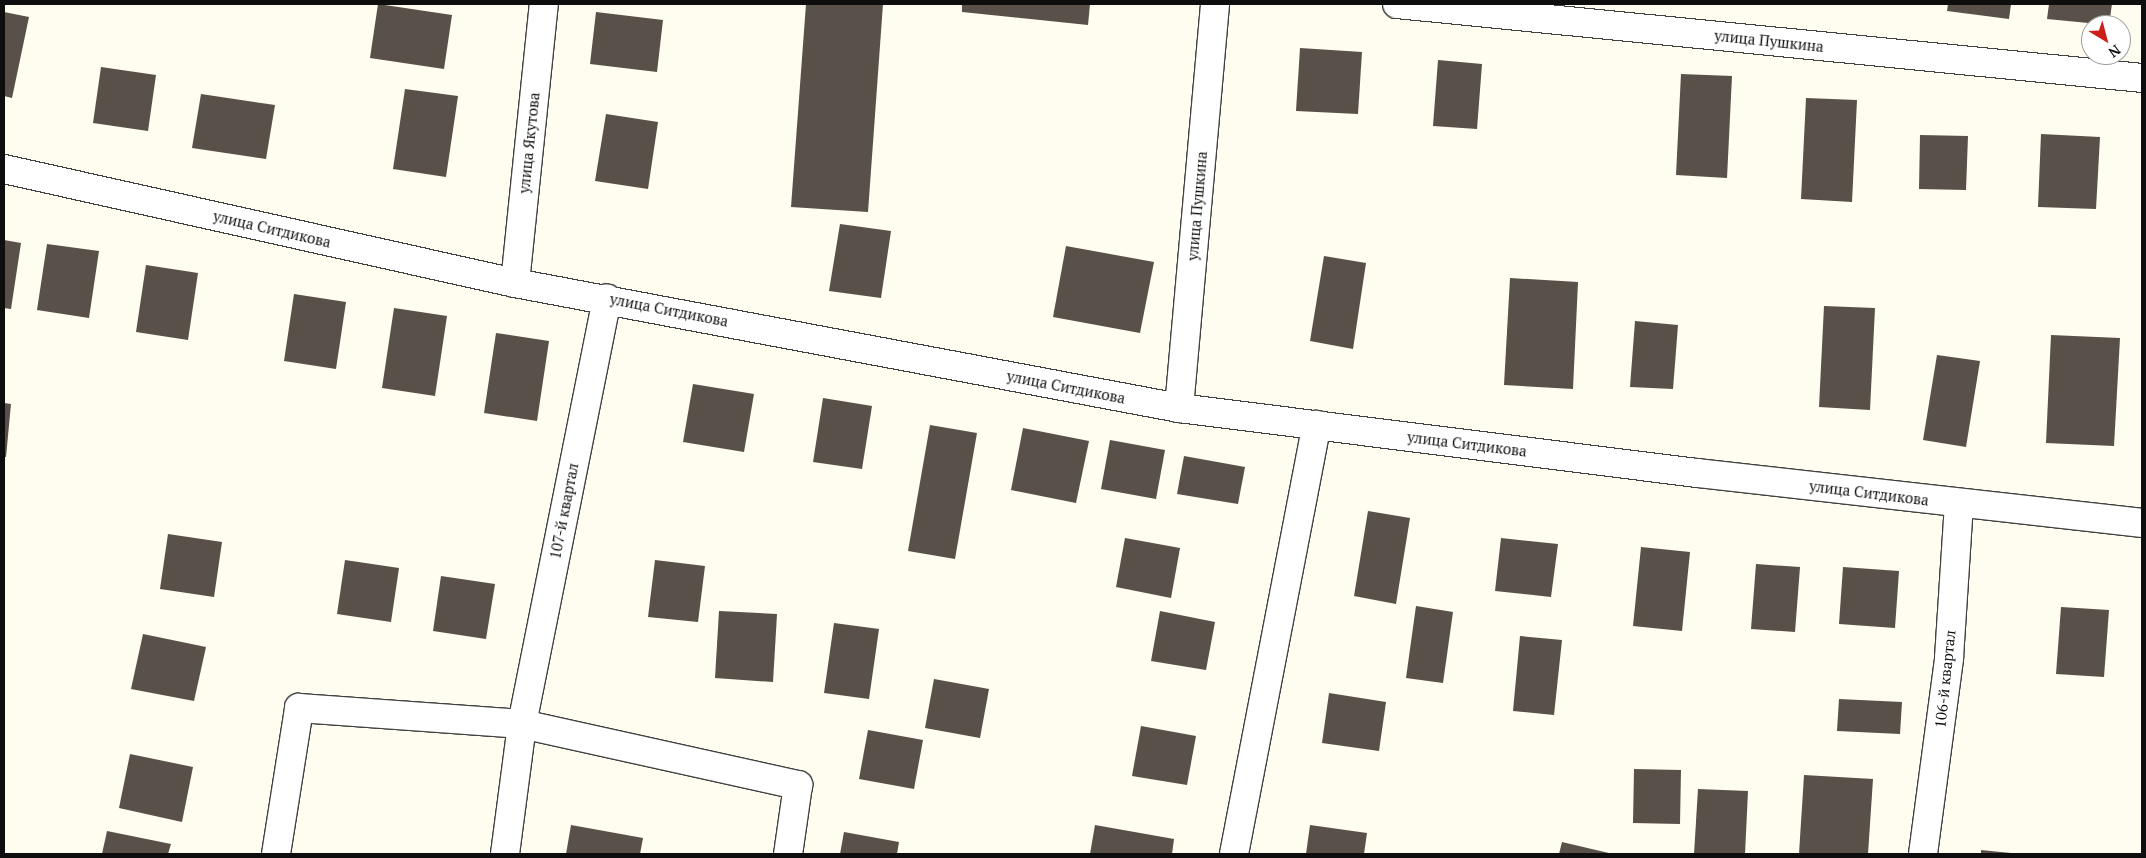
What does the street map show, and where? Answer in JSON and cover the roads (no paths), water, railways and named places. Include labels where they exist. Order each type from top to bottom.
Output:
[{"type":"street","name":"улица Якутова","points":[[515,283],[544,4]]},
{"type":"street","name":"улица Пушкина","points":[[1179,408],[1215,4]]},
{"type":"street","name":"улица Пушкина","points":[[1397,4],[2142,78]]},
{"type":"street","name":"улица Ситдикова","points":[[4,169],[515,283],[607,298],[1179,408],[1959,503],[2142,523]]},
{"type":"street","name":"107-й квартал","points":[[505,854],[522,724],[607,298]]},
{"type":"street","points":[[1234,854],[1317,425]]},
{"type":"street","name":"106-й квартал","points":[[1923,854],[1949,658],[1959,503]]},
{"type":"street","points":[[276,854],[299,708],[522,724],[798,786],[788,854]]}]
